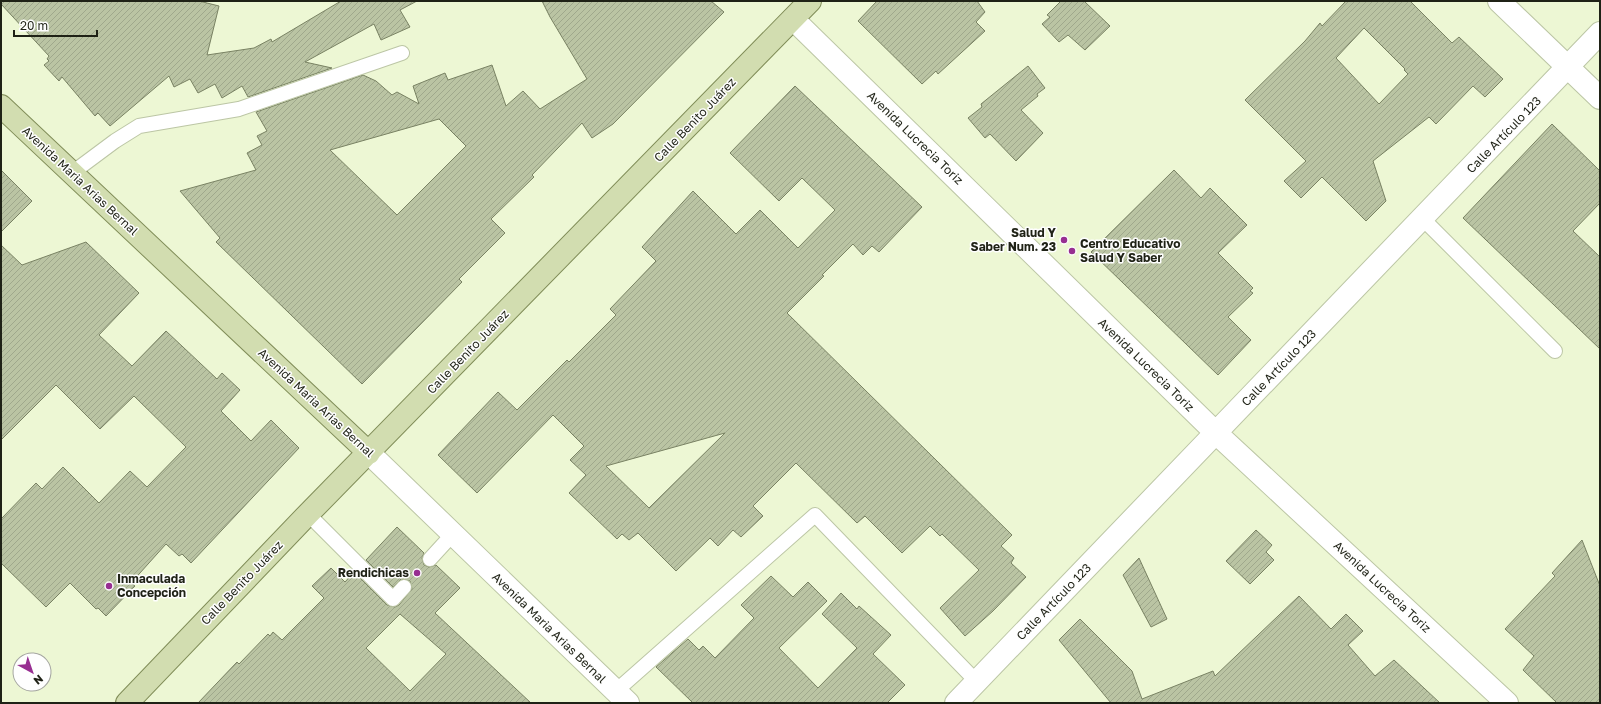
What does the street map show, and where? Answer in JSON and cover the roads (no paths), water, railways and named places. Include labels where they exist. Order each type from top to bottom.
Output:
[{"type":"main road","name":"Calle Benito Juárez","points":[[127,703],[308,514],[369,454],[810,1]]},
{"type":"main road","name":"Avenida Maria Arias Bernal","points":[[1,106],[369,454]]},
{"type":"street","points":[[1499,1],[1600,98]]},
{"type":"street","name":"Avenida Lucrecia Toriz","points":[[793,19],[1216,433],[1506,703]]},
{"type":"street","name":"Calle Artículo 123","points":[[956,703],[1423,219],[1600,33]]},
{"type":"street","name":"Avenida Maria Arias Bernal","points":[[369,454],[622,697]]},
{"type":"lane","points":[[72,173],[115,141],[139,126],[240,109],[402,53]]},
{"type":"lane","points":[[1423,219],[1555,351]]},
{"type":"lane","points":[[308,514],[393,599],[404,587]]},
{"type":"lane","points":[[622,697],[815,515],[977,682]]},
{"type":"lane","points":[[430,559],[452,535]]},
{"type":"place","name":"Salud Y Saber Num. 23","points":[[1064,240]]},
{"type":"place","name":"Centro Educativo Salud Y Saber","points":[[1072,251]]},
{"type":"place","name":"Rendichicas","points":[[417,573]]},
{"type":"place","name":"Inmaculada Concepción","points":[[109,586]]}]
